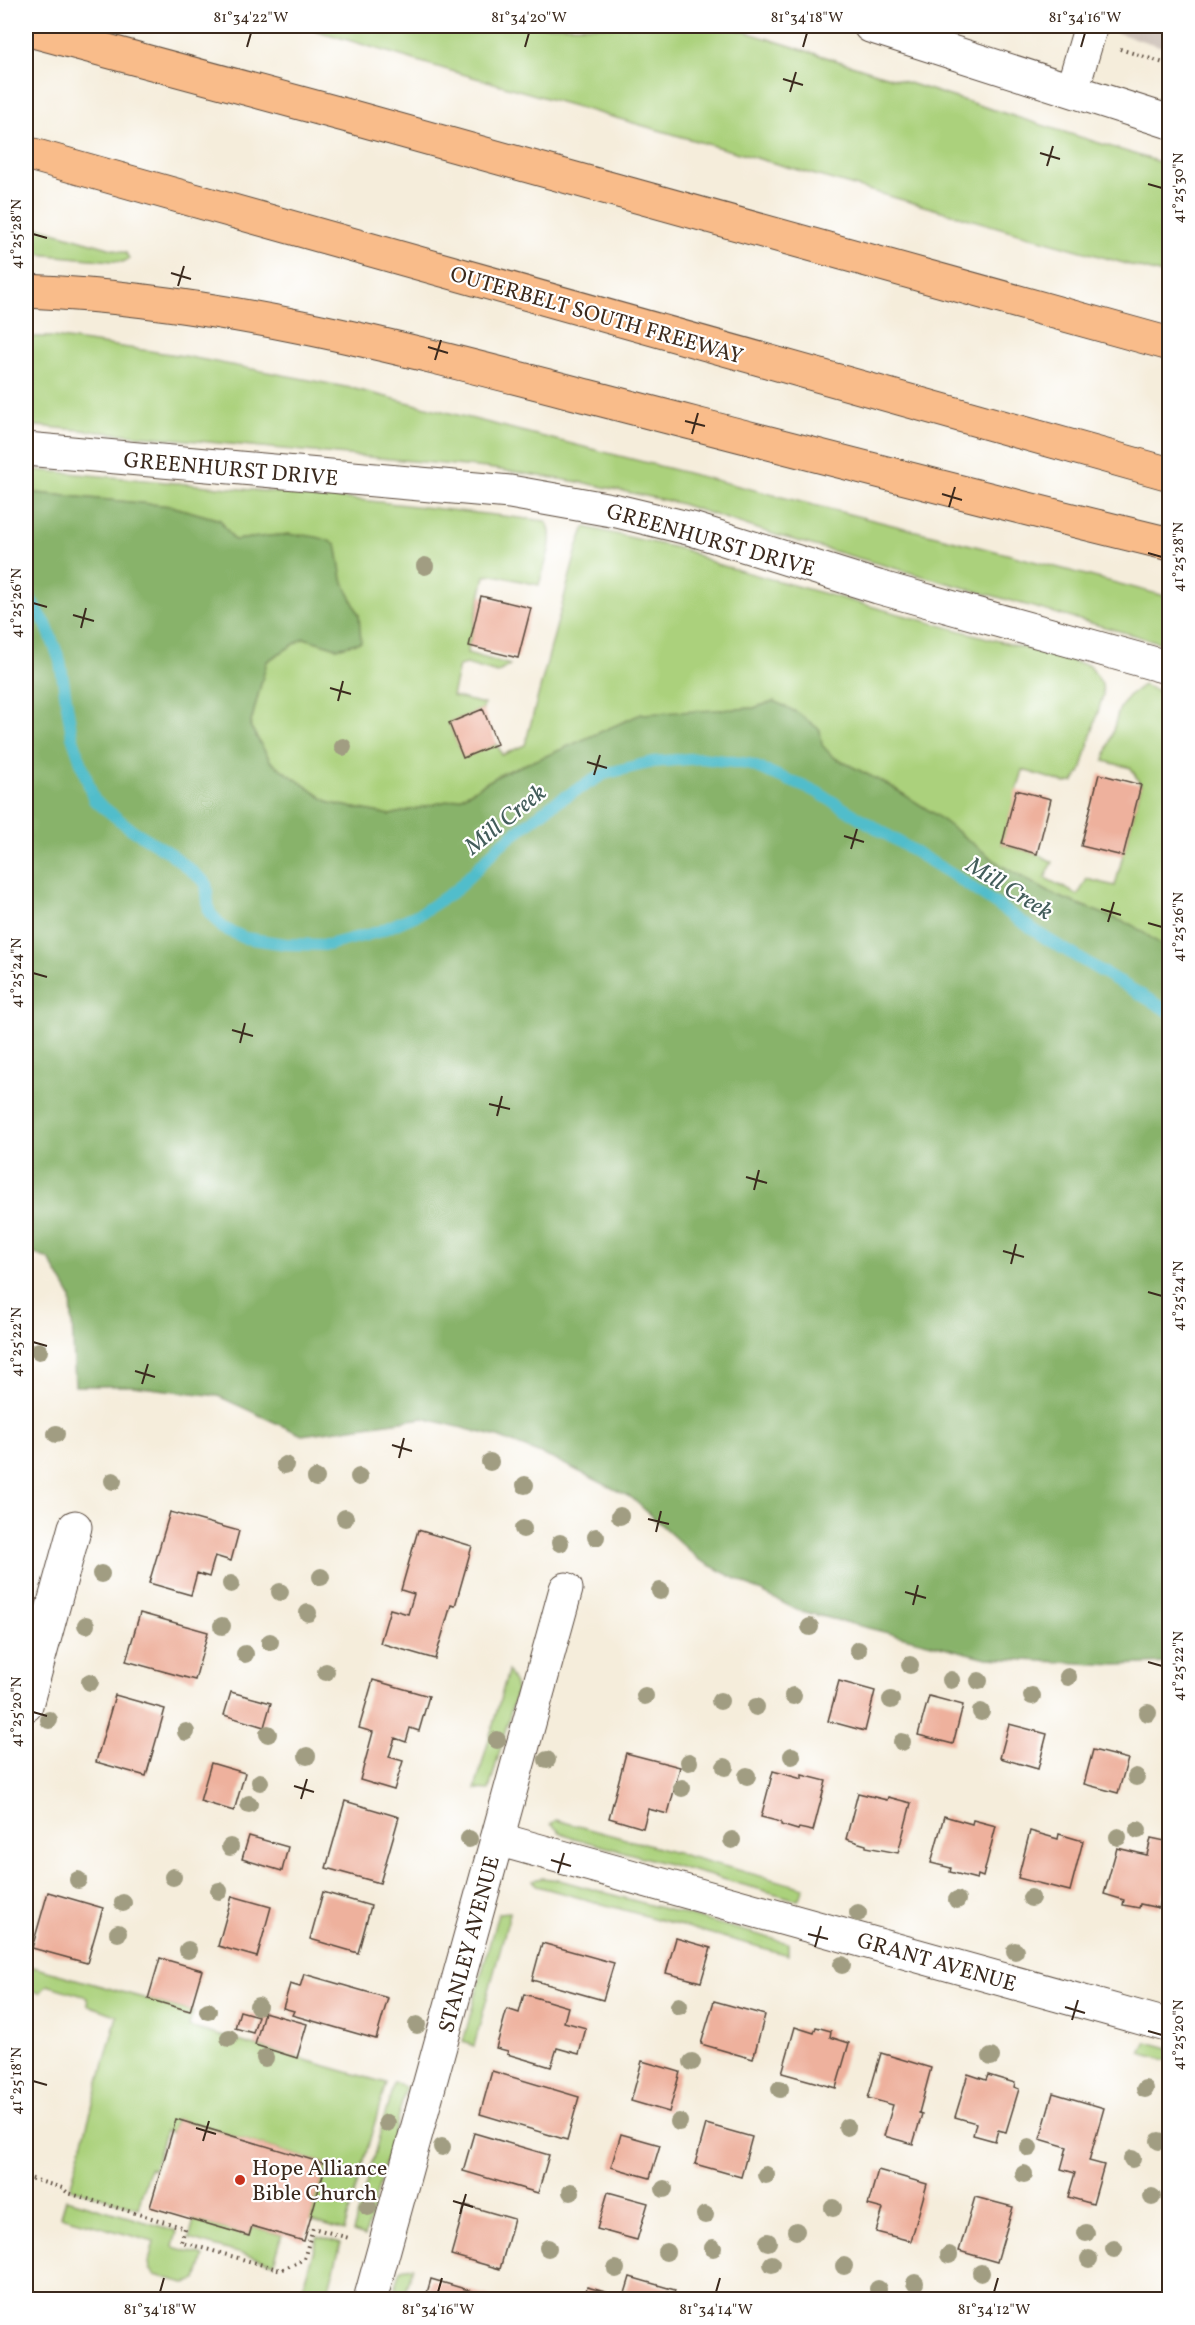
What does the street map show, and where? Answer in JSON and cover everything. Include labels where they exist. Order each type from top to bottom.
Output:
[{"type":"highway","points":[[86,26],[352,117]]},
{"type":"highway","points":[[26,29],[1170,344]]},
{"type":"highway","name":"OUTERBELT SOUTH FREEWAY","points":[[26,153],[1170,474]]},
{"type":"highway","points":[[26,291],[73,293],[218,310],[392,345],[1017,507],[1170,544]]},
{"type":"street","points":[[870,26],[1170,122]]},
{"type":"street","points":[[1072,90],[1091,26]]},
{"type":"street","name":"GREENHURST DRIVE","points":[[26,449],[510,492],[617,511],[692,529],[878,587],[1170,668]]},
{"type":"street","points":[[26,1705],[75,1527]]},
{"type":"street","name":"STANLEY AVENUE","points":[[370,2300],[566,1589]]},
{"type":"street","name":"GRANT AVENUE","points":[[497,1839],[1170,2026]]},
{"type":"path","points":[[26,2177],[62,2187],[68,2193],[185,2228],[181,2242],[281,2270],[304,2259],[313,2228],[384,2248]]},
{"type":"shaded area","points":[[1095,26],[1169,26],[1169,49]]},
{"type":"green space","points":[[301,26],[727,26],[1169,165],[1169,276],[441,68]]},
{"type":"green space","points":[[26,224],[126,253],[129,259],[123,262],[26,253]]},
{"type":"green space","points":[[26,337],[53,337],[184,356],[351,388],[1169,597],[1169,645],[776,535],[678,503],[585,483],[487,468],[26,425]]},
{"type":"green space","points":[[26,469],[370,501],[546,521],[550,544],[539,585],[494,575],[485,576],[467,653],[510,665],[497,673],[466,664],[459,666],[452,696],[484,704],[483,709],[449,723],[463,757],[497,744],[502,755],[525,745],[578,545],[585,527],[686,550],[716,564],[1090,666],[1102,684],[1103,695],[1081,771],[1073,782],[1065,783],[1023,770],[1002,844],[1037,854],[1053,862],[1045,878],[1078,895],[1087,879],[1115,886],[1141,785],[1131,768],[1104,761],[1119,710],[1128,696],[1143,685],[1169,695],[1169,950],[1084,907],[1052,894],[1002,866],[933,813],[892,787],[833,757],[774,701],[754,708],[735,709],[546,756],[503,773],[460,798],[390,815],[330,803],[271,762],[250,726],[267,661],[304,638],[337,648],[359,615],[342,579],[336,544],[289,534],[234,540],[220,520],[171,506],[26,492]]},
{"type":"green space","points":[[26,492],[171,506],[220,520],[234,540],[299,535],[312,536],[336,544],[342,579],[359,615],[361,642],[337,648],[304,638],[267,661],[250,726],[271,762],[330,803],[390,815],[460,798],[503,773],[641,714],[754,708],[774,701],[798,713],[820,730],[822,745],[833,757],[892,787],[933,813],[1002,866],[1052,894],[1132,925],[1169,950],[1169,1663],[1116,1665],[987,1658],[797,1610],[699,1560],[632,1498],[558,1461],[498,1437],[423,1418],[302,1435],[218,1396],[132,1386],[75,1386],[71,1297],[49,1259],[26,1251]]},
{"type":"green space","points":[[26,1591],[37,1598],[26,1637]]},
{"type":"green space","points":[[508,1671],[515,1684],[516,1692],[489,1790],[475,1789]]},
{"type":"green space","points":[[556,1820],[804,1888],[798,1900],[574,1838],[560,1832],[551,1824]]},
{"type":"green space","points":[[542,1878],[559,1880],[788,1943],[788,1955],[537,1886],[533,1880]]},
{"type":"green space","points":[[510,1912],[474,2046],[463,2042],[498,1913]]},
{"type":"green space","points":[[26,1965],[193,2012],[189,2027],[386,2083],[344,2231],[310,2220],[326,2164],[176,2119],[172,2133],[165,2131],[154,2169],[149,2168],[138,2208],[70,2188],[117,2016],[88,2005],[87,1997],[47,1985],[40,1993],[26,1990]]},
{"type":"green space","points":[[1147,2042],[1169,2048],[1169,2061],[1141,2053]]},
{"type":"green space","points":[[394,2082],[406,2088],[365,2236],[353,2232]]},
{"type":"green space","points":[[66,2199],[177,2231],[173,2247],[204,2256],[197,2280],[185,2283],[155,2275],[150,2269],[149,2262],[154,2242],[61,2216]]},
{"type":"green space","points":[[194,2220],[249,2236],[252,2226],[282,2235],[274,2263],[189,2239]]},
{"type":"green space","points":[[318,2236],[341,2243],[326,2299],[299,2299]]},
{"type":"green space","points":[[413,2267],[404,2299],[392,2299],[401,2269]]},
{"type":"building","points":[[481,596],[531,608],[518,658],[469,646]]},
{"type":"building","points":[[483,709],[497,744],[463,758],[449,723]]},
{"type":"building","points":[[1099,774],[1141,785],[1123,856],[1081,846]]},
{"type":"building","points":[[1016,790],[1051,799],[1037,854],[1002,844]]},
{"type":"building","points":[[170,1512],[239,1531],[231,1561],[215,1556],[209,1577],[197,1573],[191,1595],[149,1583]]},
{"type":"building","points":[[418,1530],[472,1546],[455,1606],[451,1605],[435,1659],[380,1643],[390,1609],[408,1614],[414,1594],[401,1590]]},
{"type":"building","points":[[140,1613],[208,1632],[195,1680],[126,1661]]},
{"type":"building","points":[[373,1680],[429,1696],[419,1731],[410,1728],[406,1742],[395,1738],[389,1757],[403,1761],[394,1790],[360,1780],[373,1732],[359,1728]]},
{"type":"building","points":[[839,1681],[875,1691],[865,1731],[828,1721]]},
{"type":"building","points":[[231,1692],[271,1703],[264,1727],[224,1715]]},
{"type":"building","points":[[115,1695],[165,1709],[146,1776],[96,1762]]},
{"type":"building","points":[[929,1696],[963,1705],[953,1744],[918,1735]]},
{"type":"building","points":[[1009,1724],[1047,1734],[1038,1769],[1000,1758]]},
{"type":"building","points":[[1093,1750],[1128,1759],[1118,1793],[1084,1784]]},
{"type":"building","points":[[626,1753],[680,1767],[668,1814],[648,1809],[643,1828],[609,1818]]},
{"type":"building","points":[[211,1763],[245,1773],[234,1811],[200,1801]]},
{"type":"building","points":[[773,1771],[802,1779],[802,1775],[826,1781],[813,1831],[799,1828],[798,1830],[781,1825],[781,1822],[761,1817]]},
{"type":"building","points":[[858,1793],[911,1803],[898,1853],[866,1847],[866,1845],[846,1839]]},
{"type":"building","points":[[345,1801],[399,1817],[380,1883],[326,1868]]},
{"type":"building","points":[[944,1816],[972,1824],[973,1820],[996,1826],[983,1877],[978,1875],[977,1879],[950,1872],[951,1868],[931,1863]]},
{"type":"building","points":[[1030,1831],[1058,1839],[1059,1834],[1083,1841],[1070,1891],[1018,1878]]},
{"type":"building","points":[[249,1836],[288,1847],[282,1871],[242,1859]]},
{"type":"building","points":[[1151,1838],[1170,1842],[1170,1868],[1159,1908],[1140,1904],[1139,1908],[1123,1905],[1124,1900],[1104,1894],[1117,1848],[1147,1855]]},
{"type":"building","points":[[48,1892],[103,1908],[87,1963],[32,1948]]},
{"type":"building","points":[[323,1892],[371,1906],[358,1953],[310,1939]]},
{"type":"building","points":[[232,1896],[271,1907],[257,1957],[218,1946]]},
{"type":"building","points":[[676,1938],[711,1948],[701,1982],[666,1973]]},
{"type":"building","points":[[542,1943],[614,1963],[603,2000],[532,1980]]},
{"type":"building","points":[[160,1958],[202,1970],[190,2011],[148,1999]]},
{"type":"building","points":[[304,1974],[388,1998],[376,2039],[292,2015],[294,2011],[283,2008],[290,1984],[300,1987]]},
{"type":"building","points":[[524,1994],[568,2007],[564,2022],[586,2028],[579,2054],[557,2048],[551,2067],[507,2054],[508,2051],[496,2048],[507,2009],[519,2013]]},
{"type":"building","points":[[714,2001],[765,2015],[753,2059],[701,2044]]},
{"type":"building","points":[[240,2011],[258,2016],[253,2033],[235,2028]]},
{"type":"building","points":[[264,2012],[307,2024],[297,2058],[255,2045]]},
{"type":"building","points":[[795,2027],[814,2033],[816,2027],[831,2031],[830,2037],[849,2043],[836,2088],[782,2073]]},
{"type":"building","points":[[881,2053],[931,2068],[919,2113],[922,2114],[913,2144],[884,2136],[893,2105],[868,2098]]},
{"type":"building","points":[[642,2061],[680,2072],[669,2112],[631,2101]]},
{"type":"building","points":[[492,2071],[579,2097],[567,2140],[480,2114]]},
{"type":"building","points":[[968,2074],[986,2080],[988,2075],[1015,2083],[1014,2087],[1019,2089],[1006,2132],[998,2130],[995,2141],[973,2135],[976,2123],[955,2117]]},
{"type":"building","points":[[1053,2093],[1104,2108],[1089,2161],[1104,2165],[1093,2204],[1068,2197],[1075,2173],[1061,2169],[1067,2147],[1040,2139]]},
{"type":"building","name":"Hope Alliance Bible Church","points":[[176,2119],[326,2164],[304,2241],[252,2226],[249,2236],[150,2207]]},
{"type":"building","points":[[706,2124],[752,2137],[741,2177],[695,2164]]},
{"type":"building","points":[[474,2133],[549,2155],[538,2193],[463,2171]]},
{"type":"building","points":[[621,2134],[660,2145],[650,2178],[611,2167]]},
{"type":"building","points":[[878,2170],[927,2184],[911,2241],[876,2232],[883,2209],[868,2205]]},
{"type":"building","points":[[608,2192],[648,2203],[637,2240],[597,2229]]},
{"type":"building","points":[[975,2197],[1013,2207],[997,2262],[959,2251]]},
{"type":"building","points":[[465,2205],[514,2219],[500,2269],[451,2255]]},
{"type":"building","points":[[630,2277],[675,2290],[672,2300],[623,2300]]},
{"type":"building","points":[[431,2279],[499,2299],[499,2300],[425,2300]]},
{"type":"building","points":[[587,2287],[620,2296],[619,2300],[583,2300]]},
{"type":"waterway","name":"Mill Creek","points":[[26,593],[46,624],[60,661],[72,736],[94,800],[131,829],[170,853],[206,883],[209,912],[223,928],[245,938],[286,944],[328,945],[378,932],[421,913],[456,890],[500,845],[553,804],[604,774],[652,762],[701,758],[749,764],[817,792],[953,875],[1047,939],[1170,1012]]},
{"type":"place","name":"Hope Alliance Bible Church","points":[[240,2180]]}]
